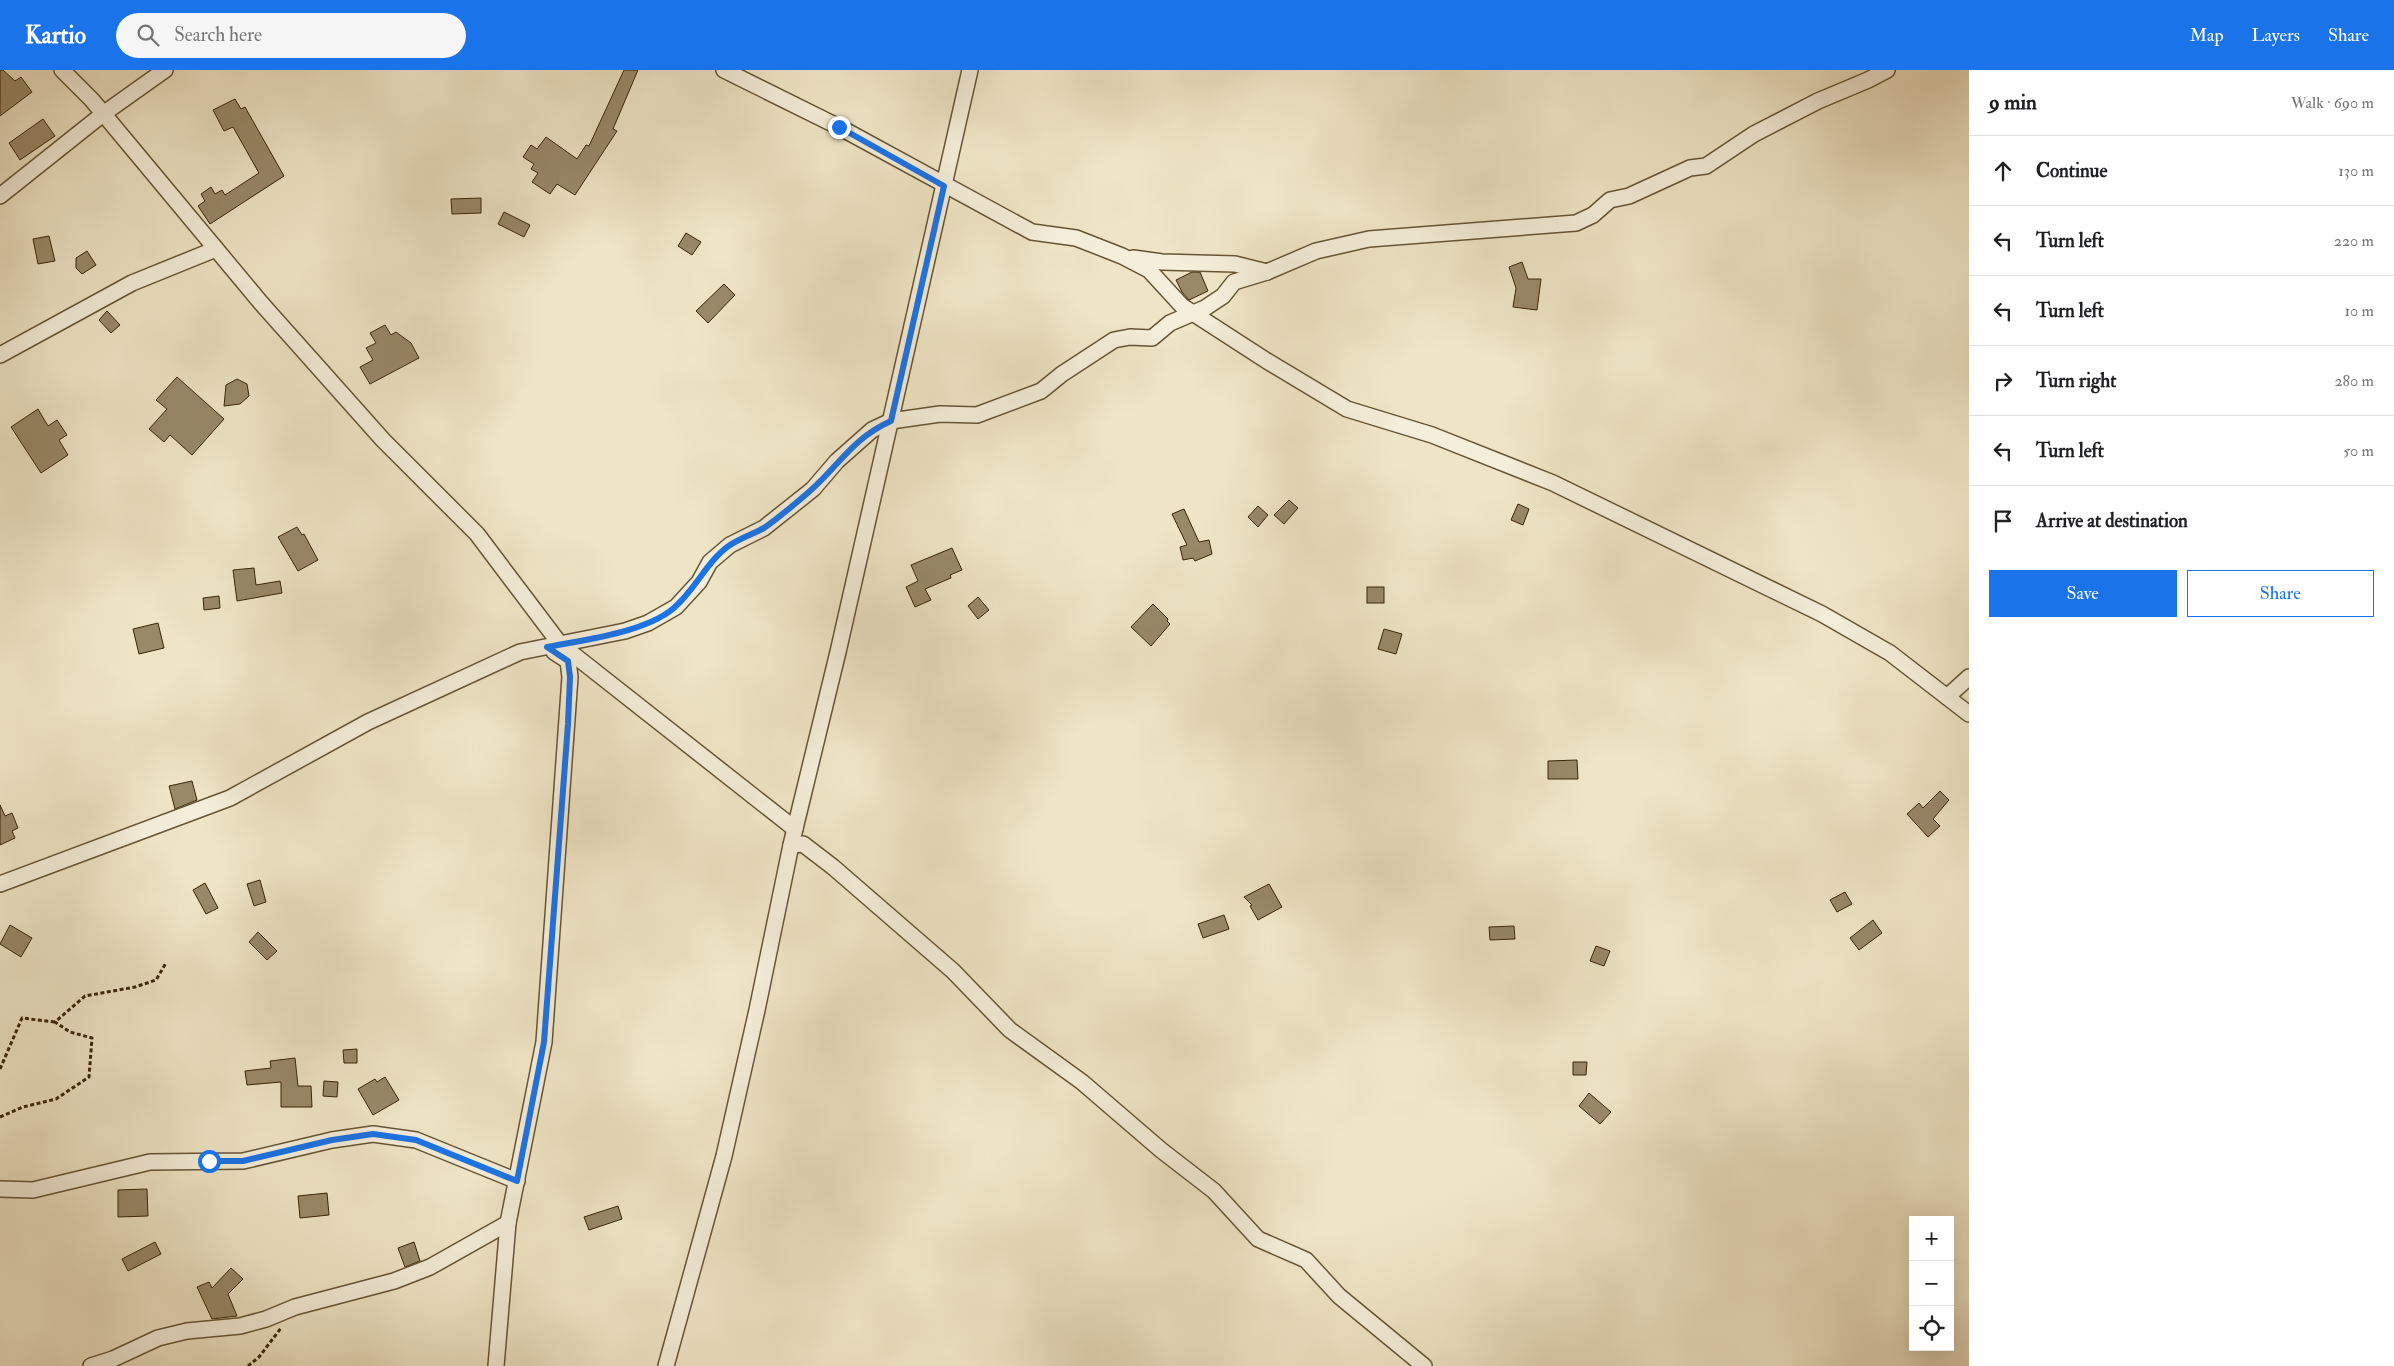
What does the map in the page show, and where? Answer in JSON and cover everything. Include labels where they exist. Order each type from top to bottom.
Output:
[{"type":"street","points":[[62,70],[103,114],[216,249],[383,440],[477,534],[553,646],[568,661],[570,677],[568,724],[544,1042],[508,1223],[496,1366]]},
{"type":"street","points":[[0,196],[103,114],[165,70]]},
{"type":"street","points":[[724,70],[839,127],[944,186],[1032,232],[1076,238],[1122,256],[1149,270],[1182,306],[1267,361],[1347,409],[1432,435],[1553,483],[1822,614],[1890,653],[1969,714]]},
{"type":"street","points":[[666,1366],[724,1156],[757,1010],[791,845],[891,421],[970,70]]},
{"type":"street","points":[[0,884],[230,798],[333,740],[404,704],[520,652],[625,632],[648,623],[676,607],[698,582],[710,562],[730,545],[764,528],[812,489],[837,461],[872,430],[891,421],[940,414],[977,415],[1010,404],[1041,391],[1062,374],[1114,340],[1130,337],[1152,338],[1170,323],[1223,296],[1234,282],[1267,272],[1316,251],[1369,239],[1576,222],[1593,215],[1610,200],[1629,196],[1690,168],[1706,166],[1754,134],[1818,101],[1887,70]]},
{"type":"street","points":[[0,355],[132,283],[216,249]]},
{"type":"street","points":[[1122,256],[1162,262],[1235,264],[1267,272]]},
{"type":"street","points":[[553,646],[795,829]]},
{"type":"street","points":[[1947,697],[1969,677]]},
{"type":"street","points":[[791,845],[803,844],[833,867],[953,971],[1010,1030],[1088,1087],[1161,1150],[1214,1191],[1258,1239],[1306,1260],[1339,1296],[1424,1366]]},
{"type":"street","points":[[0,1189],[33,1190],[150,1162],[243,1161],[332,1140],[373,1134],[416,1140],[517,1181]]},
{"type":"street","points":[[92,1366],[113,1359],[158,1338],[187,1331],[240,1326],[289,1309],[403,1278],[430,1267],[508,1223]]},
{"type":"path","points":[[55,1022],[85,996],[135,987],[156,980],[166,963]]},
{"type":"path","points":[[0,1069],[22,1018],[55,1022],[70,1032],[92,1038],[89,1077],[56,1099],[23,1106],[0,1117]]},
{"type":"path","points":[[248,1366],[278,1334],[289,1309]]},
{"type":"building","points":[[0,70],[3,70],[15,81],[21,77],[32,92],[0,116]]},
{"type":"building","points":[[624,70],[638,70],[613,129],[617,131],[575,195],[557,184],[550,194],[532,182],[538,173],[531,169],[534,164],[523,157],[531,145],[537,149],[546,137],[577,159],[586,145],[589,146]]},
{"type":"building","points":[[235,99],[241,109],[245,107],[284,176],[210,224],[198,206],[205,201],[201,194],[211,187],[215,194],[222,190],[225,195],[259,173],[233,127],[224,131],[213,110]]},
{"type":"building","points":[[43,119],[55,136],[20,160],[9,143]]},
{"type":"building","points":[[481,198],[481,213],[452,214],[451,199]]},
{"type":"building","points":[[504,212],[530,225],[524,237],[498,224]]},
{"type":"building","points":[[686,233],[701,242],[692,255],[678,246]]},
{"type":"building","points":[[49,236],[55,261],[38,264],[33,239]]},
{"type":"building","points":[[87,251],[96,265],[82,274],[76,268],[76,258]]},
{"type":"building","points":[[1522,262],[1528,279],[1541,279],[1537,310],[1513,307],[1516,288],[1509,267]]},
{"type":"building","points":[[1192,272],[1200,272],[1208,291],[1189,300],[1182,292],[1176,280]]},
{"type":"building","points":[[724,284],[735,295],[708,323],[696,311]]},
{"type":"building","points":[[107,311],[120,325],[111,333],[99,320]]},
{"type":"building","points":[[385,325],[391,335],[396,332],[411,343],[419,358],[370,384],[360,367],[373,360],[366,348],[376,343],[370,333]]},
{"type":"building","points":[[177,377],[224,419],[192,455],[170,435],[164,442],[149,429],[167,409],[156,400]]},
{"type":"building","points":[[237,379],[247,384],[249,396],[240,404],[224,406],[226,385]]},
{"type":"building","points":[[38,409],[48,426],[57,420],[67,435],[59,440],[68,455],[41,473],[11,427]]},
{"type":"building","points":[[1289,500],[1298,508],[1284,524],[1274,515]]},
{"type":"building","points":[[1518,504],[1529,509],[1523,525],[1511,520]]},
{"type":"building","points":[[1258,506],[1268,515],[1258,527],[1248,517]]},
{"type":"building","points":[[1184,509],[1199,542],[1209,540],[1212,554],[1195,561],[1193,558],[1183,560],[1180,547],[1187,545],[1172,514]]},
{"type":"building","points":[[297,527],[302,535],[304,534],[318,560],[298,571],[278,537]]},
{"type":"building","points":[[952,548],[962,570],[950,575],[951,578],[925,589],[931,600],[915,607],[906,587],[918,581],[911,565]]},
{"type":"building","points":[[254,568],[256,585],[280,581],[282,593],[237,601],[233,570]]},
{"type":"building","points":[[1367,587],[1384,587],[1384,603],[1367,603]]},
{"type":"building","points":[[219,596],[220,608],[204,610],[203,598]]},
{"type":"building","points":[[978,597],[989,610],[978,619],[968,606]]},
{"type":"building","points":[[1153,604],[1168,619],[1167,621],[1170,624],[1151,646],[1131,627]]},
{"type":"building","points":[[158,623],[164,648],[139,654],[133,629]]},
{"type":"building","points":[[1384,629],[1402,634],[1396,654],[1378,649]]},
{"type":"building","points":[[1577,760],[1578,779],[1548,779],[1548,761]]},
{"type":"building","points":[[192,781],[197,800],[175,809],[169,786]]},
{"type":"building","points":[[1940,791],[1949,800],[1933,819],[1940,826],[1928,837],[1907,814],[1919,803],[1923,808]]},
{"type":"building","points":[[0,805],[5,816],[12,813],[18,828],[12,831],[15,838],[0,845]]},
{"type":"building","points":[[260,880],[266,902],[254,906],[247,884]]},
{"type":"building","points":[[205,883],[218,908],[206,914],[193,890]]},
{"type":"building","points":[[1269,884],[1282,907],[1258,920],[1250,906],[1252,905],[1244,897]]},
{"type":"building","points":[[1845,892],[1852,904],[1837,912],[1830,900]]},
{"type":"building","points":[[1224,915],[1229,929],[1203,938],[1198,924]]},
{"type":"building","points":[[1873,920],[1882,933],[1859,950],[1850,938]]},
{"type":"building","points":[[10,925],[32,938],[21,957],[0,944]]},
{"type":"building","points":[[1514,926],[1515,939],[1490,940],[1489,927]]},
{"type":"building","points":[[258,932],[277,951],[267,960],[249,942]]},
{"type":"building","points":[[1596,946],[1610,951],[1604,966],[1590,961]]},
{"type":"building","points":[[357,1049],[357,1063],[344,1063],[343,1050]]},
{"type":"building","points":[[295,1058],[298,1086],[311,1086],[312,1107],[281,1107],[281,1082],[247,1085],[245,1071],[271,1068],[270,1061]]},
{"type":"building","points":[[1573,1062],[1587,1062],[1586,1075],[1573,1075]]},
{"type":"building","points":[[385,1077],[399,1100],[373,1115],[358,1089],[375,1079],[377,1082]]},
{"type":"building","points":[[324,1081],[338,1082],[337,1097],[323,1096]]},
{"type":"building","points":[[1589,1093],[1611,1112],[1600,1124],[1579,1106]]},
{"type":"building","points":[[147,1189],[148,1216],[118,1217],[118,1190]]},
{"type":"building","points":[[327,1193],[329,1215],[300,1218],[298,1196]]},
{"type":"building","points":[[618,1206],[622,1219],[589,1230],[584,1217]]},
{"type":"building","points":[[155,1242],[161,1254],[128,1271],[122,1259]]},
{"type":"building","points":[[414,1242],[420,1261],[405,1267],[398,1248]]},
{"type":"building","points":[[231,1268],[243,1279],[228,1294],[237,1316],[212,1319],[197,1287],[209,1282],[212,1288]]},
{"type":"route","points":[[209,1161],[243,1161],[332,1140],[373,1134],[416,1140],[517,1181],[544,1042],[568,724],[570,677],[568,661],[547,647],[625,632],[648,623],[676,607],[698,582],[710,562],[730,545],[764,528],[812,489],[837,461],[872,430],[891,421],[944,186],[839,127]]}]
